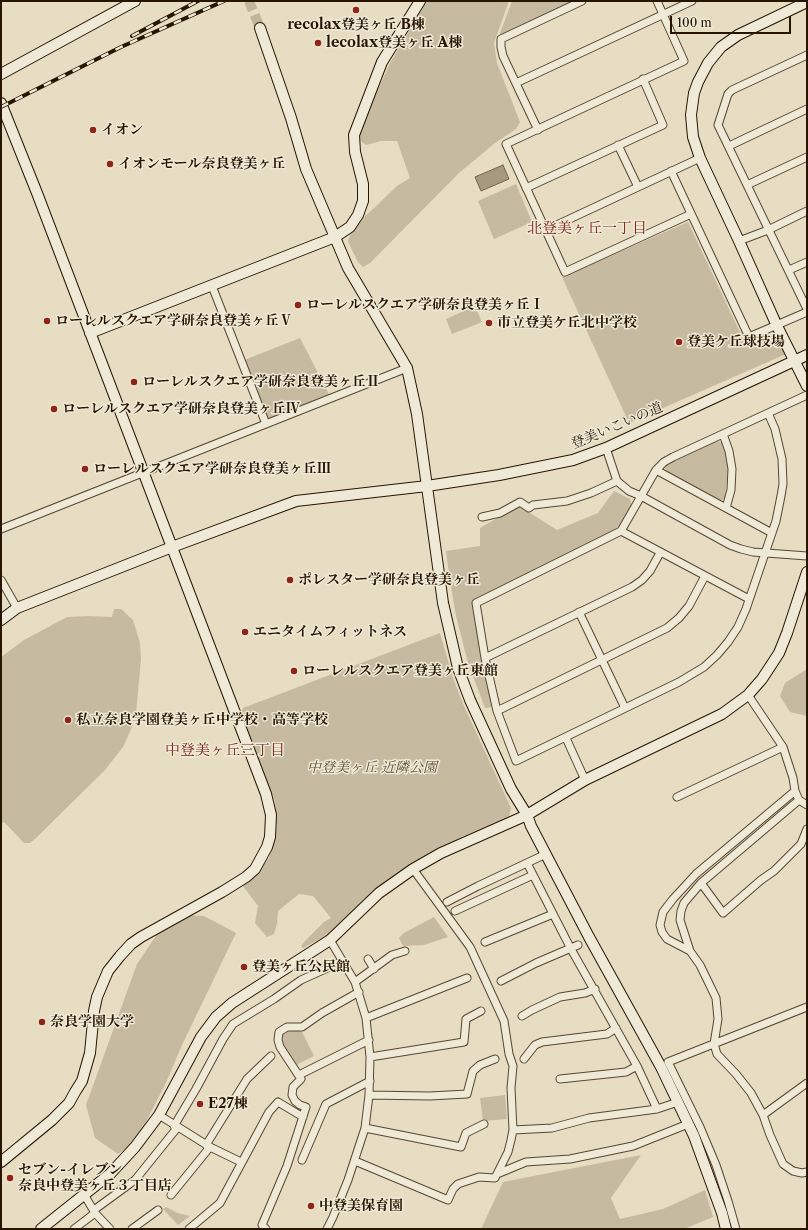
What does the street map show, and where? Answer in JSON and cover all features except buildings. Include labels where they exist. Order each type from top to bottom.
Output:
[{"type":"street","points":[[1,74],[135,1]]},
{"type":"street","points":[[90,333],[335,237],[350,227],[358,215],[363,201],[363,184],[355,152],[354,135],[360,116],[382,62],[420,1]]},
{"type":"street","points":[[538,130],[503,56],[501,39],[582,1]]},
{"type":"street","points":[[657,1],[684,61],[506,144],[565,272],[691,214]]},
{"type":"street","points":[[516,83],[692,1]]},
{"type":"street","points":[[807,2],[738,35],[721,47],[708,63],[700,77],[694,93],[691,115],[693,137],[700,158],[777,326],[807,386]]},
{"type":"street","points":[[260,28],[291,118],[306,169],[348,268],[407,368],[417,414],[439,582],[447,627],[458,668],[470,700],[508,782],[527,814],[531,826],[661,1067],[678,1102],[694,1136],[712,1184],[726,1229]]},
{"type":"street","points":[[807,55],[732,90],[728,94],[718,125],[807,309]]},
{"type":"street","points":[[526,188],[663,125],[643,80]]},
{"type":"street","points":[[1,103],[37,193],[172,547],[267,799],[271,815],[270,837],[255,869],[246,877],[222,892],[141,937],[131,944],[108,971],[97,997],[94,1011],[90,1053],[82,1080],[76,1092],[52,1120],[1,1162]]},
{"type":"street","points":[[729,146],[807,109]]},
{"type":"street","points":[[618,145],[638,187]]},
{"type":"street","points":[[747,185],[807,157]]},
{"type":"street","points":[[546,230],[700,158]]},
{"type":"street","points":[[671,171],[749,338],[807,312]]},
{"type":"street","points":[[739,241],[768,230],[807,211]]},
{"type":"street","points":[[788,270],[807,262]]},
{"type":"street","points":[[212,286],[266,424]]},
{"type":"street","name":"登美いこいの道","points":[[1,620],[17,608],[172,547],[296,501],[427,486],[539,468],[573,460],[606,448],[807,355]]},
{"type":"street","points":[[1,529],[407,368]]},
{"type":"street","points":[[768,413],[775,429],[783,471],[781,496],[772,533],[743,618],[734,634],[711,661],[679,682],[516,761],[497,711],[485,658],[476,603],[621,531],[656,470],[664,462],[673,457],[723,434],[768,413],[807,395]]},
{"type":"street","points":[[723,434],[729,451],[732,469],[731,490],[726,508]]},
{"type":"street","points":[[606,448],[617,481],[625,488],[730,545],[747,551],[807,556]]},
{"type":"street","points":[[656,470],[772,533]]},
{"type":"street","points":[[482,517],[500,513],[520,502],[529,508],[533,505],[568,501],[617,481]]},
{"type":"street","points":[[621,531],[749,599]]},
{"type":"street","points":[[485,658],[637,584],[650,571],[660,553]]},
{"type":"street","points":[[41,1229],[85,1196],[110,1174],[135,1147],[159,1115],[201,1038],[216,1017],[232,1003],[330,940],[379,893],[413,869],[441,853],[527,814],[584,780],[722,714],[748,695],[771,666],[779,653],[807,572]]},
{"type":"street","points":[[497,711],[661,632],[674,623],[689,606],[705,576]]},
{"type":"street","points":[[1,580],[17,608]]},
{"type":"street","points":[[579,612],[625,708]]},
{"type":"street","points":[[748,695],[783,747],[793,778],[795,791],[799,800],[807,805]]},
{"type":"street","points":[[566,738],[584,780]]},
{"type":"street","points":[[677,797],[783,747]]},
{"type":"street","points":[[690,951],[664,936],[660,925],[663,912],[696,874],[795,791]]},
{"type":"street","points":[[799,800],[701,883],[684,903],[681,911],[681,926],[690,951],[700,965],[716,998],[718,1019],[714,1044],[717,1054],[751,1093],[763,1115],[783,1164],[793,1171],[807,1172]]},
{"type":"street","points":[[701,883],[723,913],[761,880],[774,871],[801,844],[807,829]]},
{"type":"street","points":[[447,902],[546,854]]},
{"type":"street","points":[[527,863],[571,949],[637,1066],[657,1109]]},
{"type":"street","points":[[355,1161],[448,1200],[452,1189],[458,1184],[479,1177],[495,1178],[508,1152],[513,1130],[511,1088],[513,1066],[509,1054],[504,1020],[470,947],[413,869]]},
{"type":"street","points":[[455,911],[533,875]]},
{"type":"street","points":[[485,942],[553,914]]},
{"type":"street","points":[[327,1229],[355,1161],[365,1128],[370,1080],[370,1057],[366,1018],[359,992],[355,982],[330,940]]},
{"type":"street","points":[[501,981],[536,963],[578,945]]},
{"type":"street","points":[[355,982],[392,955],[405,951]]},
{"type":"street","points":[[368,959],[374,968]]},
{"type":"street","points":[[74,1229],[135,1180],[176,1127],[223,1038],[233,1024],[274,999],[301,980],[343,961]]},
{"type":"street","points":[[366,1018],[467,978]]},
{"type":"street","points":[[522,1016],[560,997],[595,990]]},
{"type":"street","points":[[266,1229],[262,1224],[287,1166],[306,1107],[295,1101],[292,1095],[293,1087],[301,1079],[280,1047],[278,1040],[279,1032],[287,1027],[302,1027],[322,1012],[359,992]]},
{"type":"street","points":[[736,1229],[713,1159],[692,1108],[668,1062],[807,1007]]},
{"type":"street","points":[[370,1057],[464,1042],[466,1019],[481,1010]]},
{"type":"street","points":[[524,1059],[535,1045],[542,1042],[607,1034],[616,1028]]},
{"type":"street","points":[[299,1076],[368,1040]]},
{"type":"street","points":[[171,1195],[208,1146],[247,1079],[271,1056]]},
{"type":"street","points":[[369,1095],[430,1096],[467,1094],[473,1071],[480,1065],[495,1059]]},
{"type":"street","points":[[560,1079],[626,1072],[637,1066]]},
{"type":"street","points":[[302,1160],[326,1104],[370,1080]]},
{"type":"street","points":[[763,1115],[807,1083]]},
{"type":"street","points":[[188,1229],[220,1203],[269,1112],[278,1102],[303,1118]]},
{"type":"street","points":[[513,1130],[552,1128],[589,1118],[657,1109],[678,1102]]},
{"type":"street","points":[[159,1115],[208,1146],[241,1162]]},
{"type":"street","points":[[365,1128],[461,1147],[466,1133],[484,1124]]},
{"type":"street","points":[[497,1174],[526,1162],[570,1159],[633,1146],[688,1124]]},
{"type":"street","points":[[85,1196],[95,1212],[110,1229]]},
{"type":"street","points":[[132,1229],[158,1210]]},
{"type":"green space","points":[[427,1],[509,1],[494,43],[497,63],[520,122],[516,129],[495,143],[459,173],[370,263],[363,267],[358,262],[348,241],[350,235],[366,215],[397,186],[410,178],[397,141],[381,141],[366,145],[358,139],[362,125],[390,63]]},
{"type":"green space","points":[[512,1],[573,1],[499,36]]},
{"type":"green space","points":[[516,184],[532,222],[494,239],[478,201]]},
{"type":"green space","points":[[688,222],[746,345],[776,334],[786,354],[629,423],[562,277]]},
{"type":"green space","points":[[475,306],[482,322],[452,334],[446,319]]},
{"type":"green space","points":[[300,338],[331,398],[266,424],[242,361]]},
{"type":"green space","points":[[717,441],[723,443],[728,471],[725,498],[720,501],[666,472],[665,466]]},
{"type":"green space","points":[[614,491],[630,499],[632,505],[613,532],[472,601],[492,707],[485,708],[468,663],[456,616],[446,551],[480,546],[480,528],[519,506],[557,530],[598,513]]},
{"type":"green space","name":"私立奈良学園登美ヶ丘中学校・高等学校","points":[[114,609],[121,609],[133,620],[140,643],[141,659],[136,713],[132,727],[123,747],[105,770],[36,838],[30,843],[24,843],[4,822],[1,824],[1,657],[24,640],[67,617],[112,617]]},
{"type":"green space","name":"中登美ヶ丘 近隣公園","points":[[440,633],[453,678],[464,706],[511,808],[509,817],[464,836],[421,858],[369,895],[326,936],[303,948],[301,946],[305,941],[324,922],[331,918],[313,896],[299,894],[278,911],[277,924],[274,934],[267,937],[255,923],[258,906],[243,886],[257,874],[269,858],[274,839],[276,817],[275,802],[240,715],[243,708]]},
{"type":"green space","points":[[807,669],[807,716],[790,712],[780,696],[785,683]]},
{"type":"green space","points":[[187,915],[204,916],[236,933],[182,1045],[165,1085],[135,1143],[118,1154],[95,1138],[86,1105],[137,964],[160,930]]},
{"type":"green space","points":[[434,917],[448,937],[424,945],[403,946],[399,938],[404,933]]},
{"type":"green space","points":[[294,1029],[302,1032],[314,1056],[294,1066],[282,1046],[282,1040],[283,1034]]},
{"type":"green space","points":[[505,1095],[507,1119],[483,1121],[480,1098]]},
{"type":"green space","points":[[641,1155],[611,1198],[620,1219],[663,1209],[705,1190],[713,1217],[684,1229],[481,1229],[503,1182]]},
{"type":"green space","points":[[166,1207],[178,1213],[190,1216],[178,1225],[163,1209]]},
{"type":"shaded area","points":[[503,165],[509,179],[481,191],[475,177]]},
{"type":"tunnel","points":[[249,1],[260,28]]},
{"type":"railway","points":[[132,36],[198,1]]},
{"type":"railway","points":[[1,107],[121,47],[224,1]]},
{"type":"place","name":"recolax登美ヶ丘 B棟","points":[[356,10]]},
{"type":"place","name":"lecolax登美ヶ丘 A棟","points":[[318,43]]},
{"type":"place","name":"イオン","points":[[93,130]]},
{"type":"place","name":"イオンモール奈良登美ヶ丘","points":[[110,164]]},
{"type":"place","name":"ローレルスクエア学研奈良登美ヶ丘Ⅰ","points":[[298,305]]},
{"type":"place","name":"ローレルスクエア学研奈良登美ヶ丘Ⅴ","points":[[47,321]]},
{"type":"place","name":"市立登美ケ丘北中学校","points":[[489,323]]},
{"type":"place","name":"登美ケ丘球技場","points":[[679,342]]},
{"type":"place","name":"ローレルスクエア学研奈良登美ヶ丘Ⅱ","points":[[134,382]]},
{"type":"place","name":"ローレルスクエア学研奈良登美ヶ丘Ⅳ","points":[[54,409]]},
{"type":"place","name":"ローレルスクエア学研奈良登美ヶ丘Ⅲ","points":[[85,469]]},
{"type":"place","name":"ポレスター学研奈良登美ヶ丘","points":[[290,580]]},
{"type":"place","name":"エニタイムフィットネス","points":[[245,632]]},
{"type":"place","name":"ローレルスクエア登美ヶ丘東館","points":[[294,671]]},
{"type":"place","name":"私立奈良学園登美ヶ丘中学校・高等学校","points":[[68,720]]},
{"type":"place","name":"登美ヶ丘公民館","points":[[244,967]]},
{"type":"place","name":"奈良学園大学","points":[[42,1022]]},
{"type":"place","name":"E27棟","points":[[200,1104]]},
{"type":"place","name":"セブン-イレブン 奈良中登美ヶ丘３丁目店","points":[[10,1178]]},
{"type":"place","name":"中登美保育園","points":[[311,1206]]},
{"type":"district","name":"北登美ヶ丘一丁目","points":[[587,229]]},
{"type":"district","name":"中登美ヶ丘三丁目","points":[[225,751]]}]
